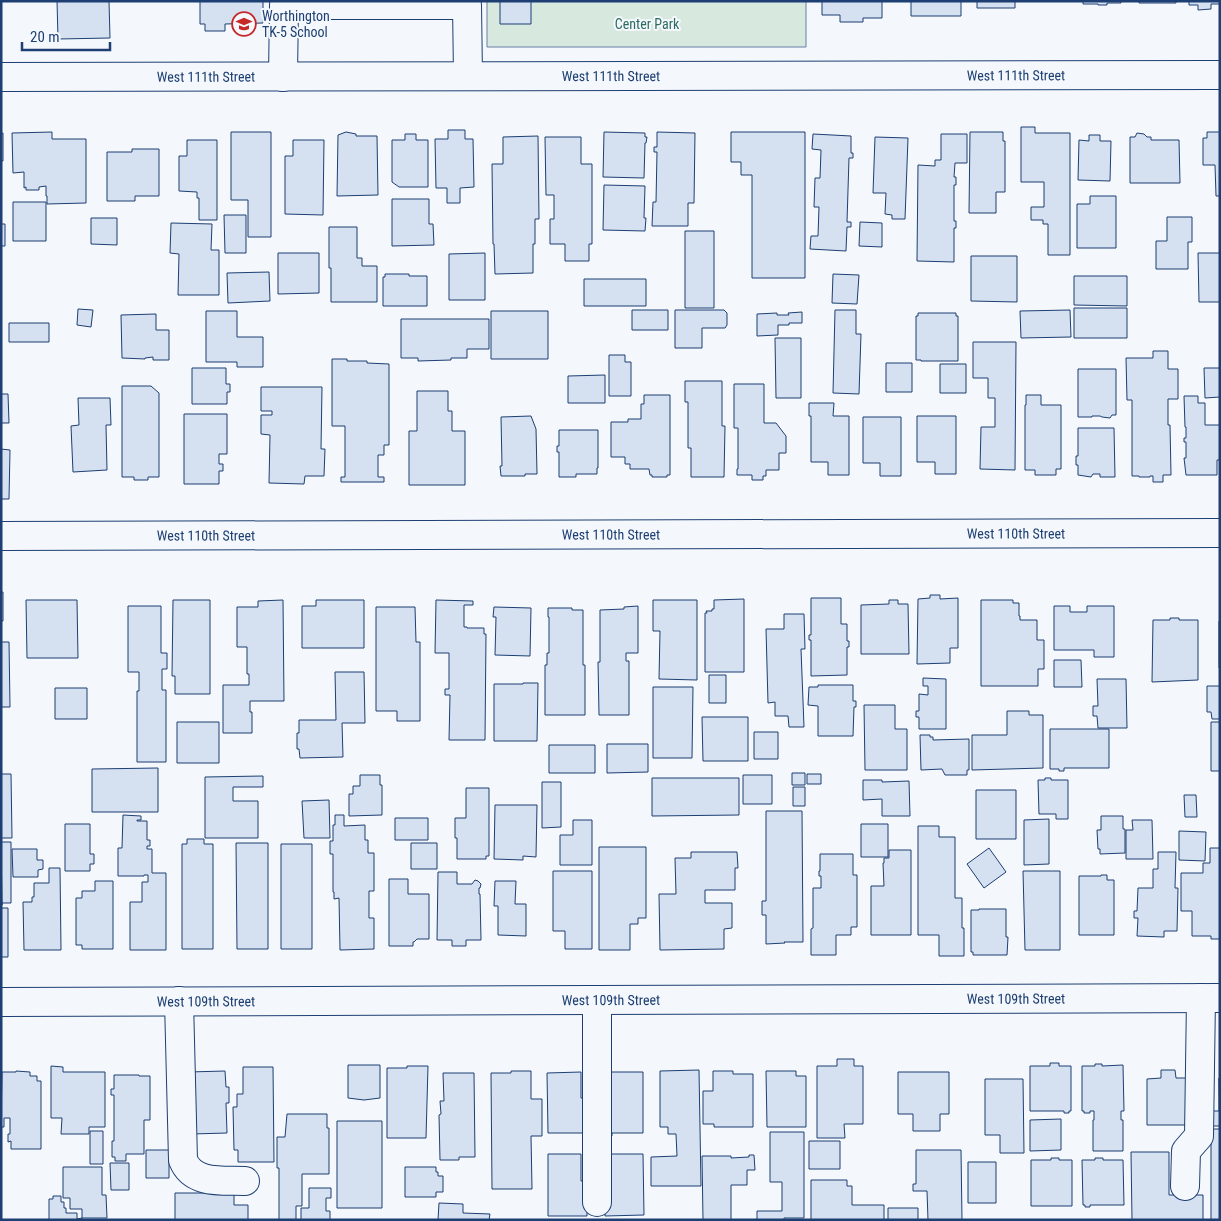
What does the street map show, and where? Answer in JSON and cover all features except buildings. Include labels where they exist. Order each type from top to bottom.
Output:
[{"type":"street","points":[[283,77],[284,5],[468,5],[468,76]]},
{"type":"street","name":"West 111th Street","points":[[1,77],[1220,75]]},
{"type":"street","name":"West 110th Street","points":[[1,536],[1220,533]]},
{"type":"street","points":[[1185,1186],[1186,1151],[1198,1136],[1210,998]]},
{"type":"street","name":"West 109th Street","points":[[1,1002],[1210,998]]},
{"type":"street","points":[[597,1000],[597,1202]]},
{"type":"street","points":[[180,1001],[183,1160],[186,1167],[200,1178],[245,1181]]},
{"type":"green space","name":"Center Park","points":[[487,1],[806,1],[806,47],[487,47]]},
{"type":"place","name":"Worthington TK-5 School","points":[[244,24]]}]
